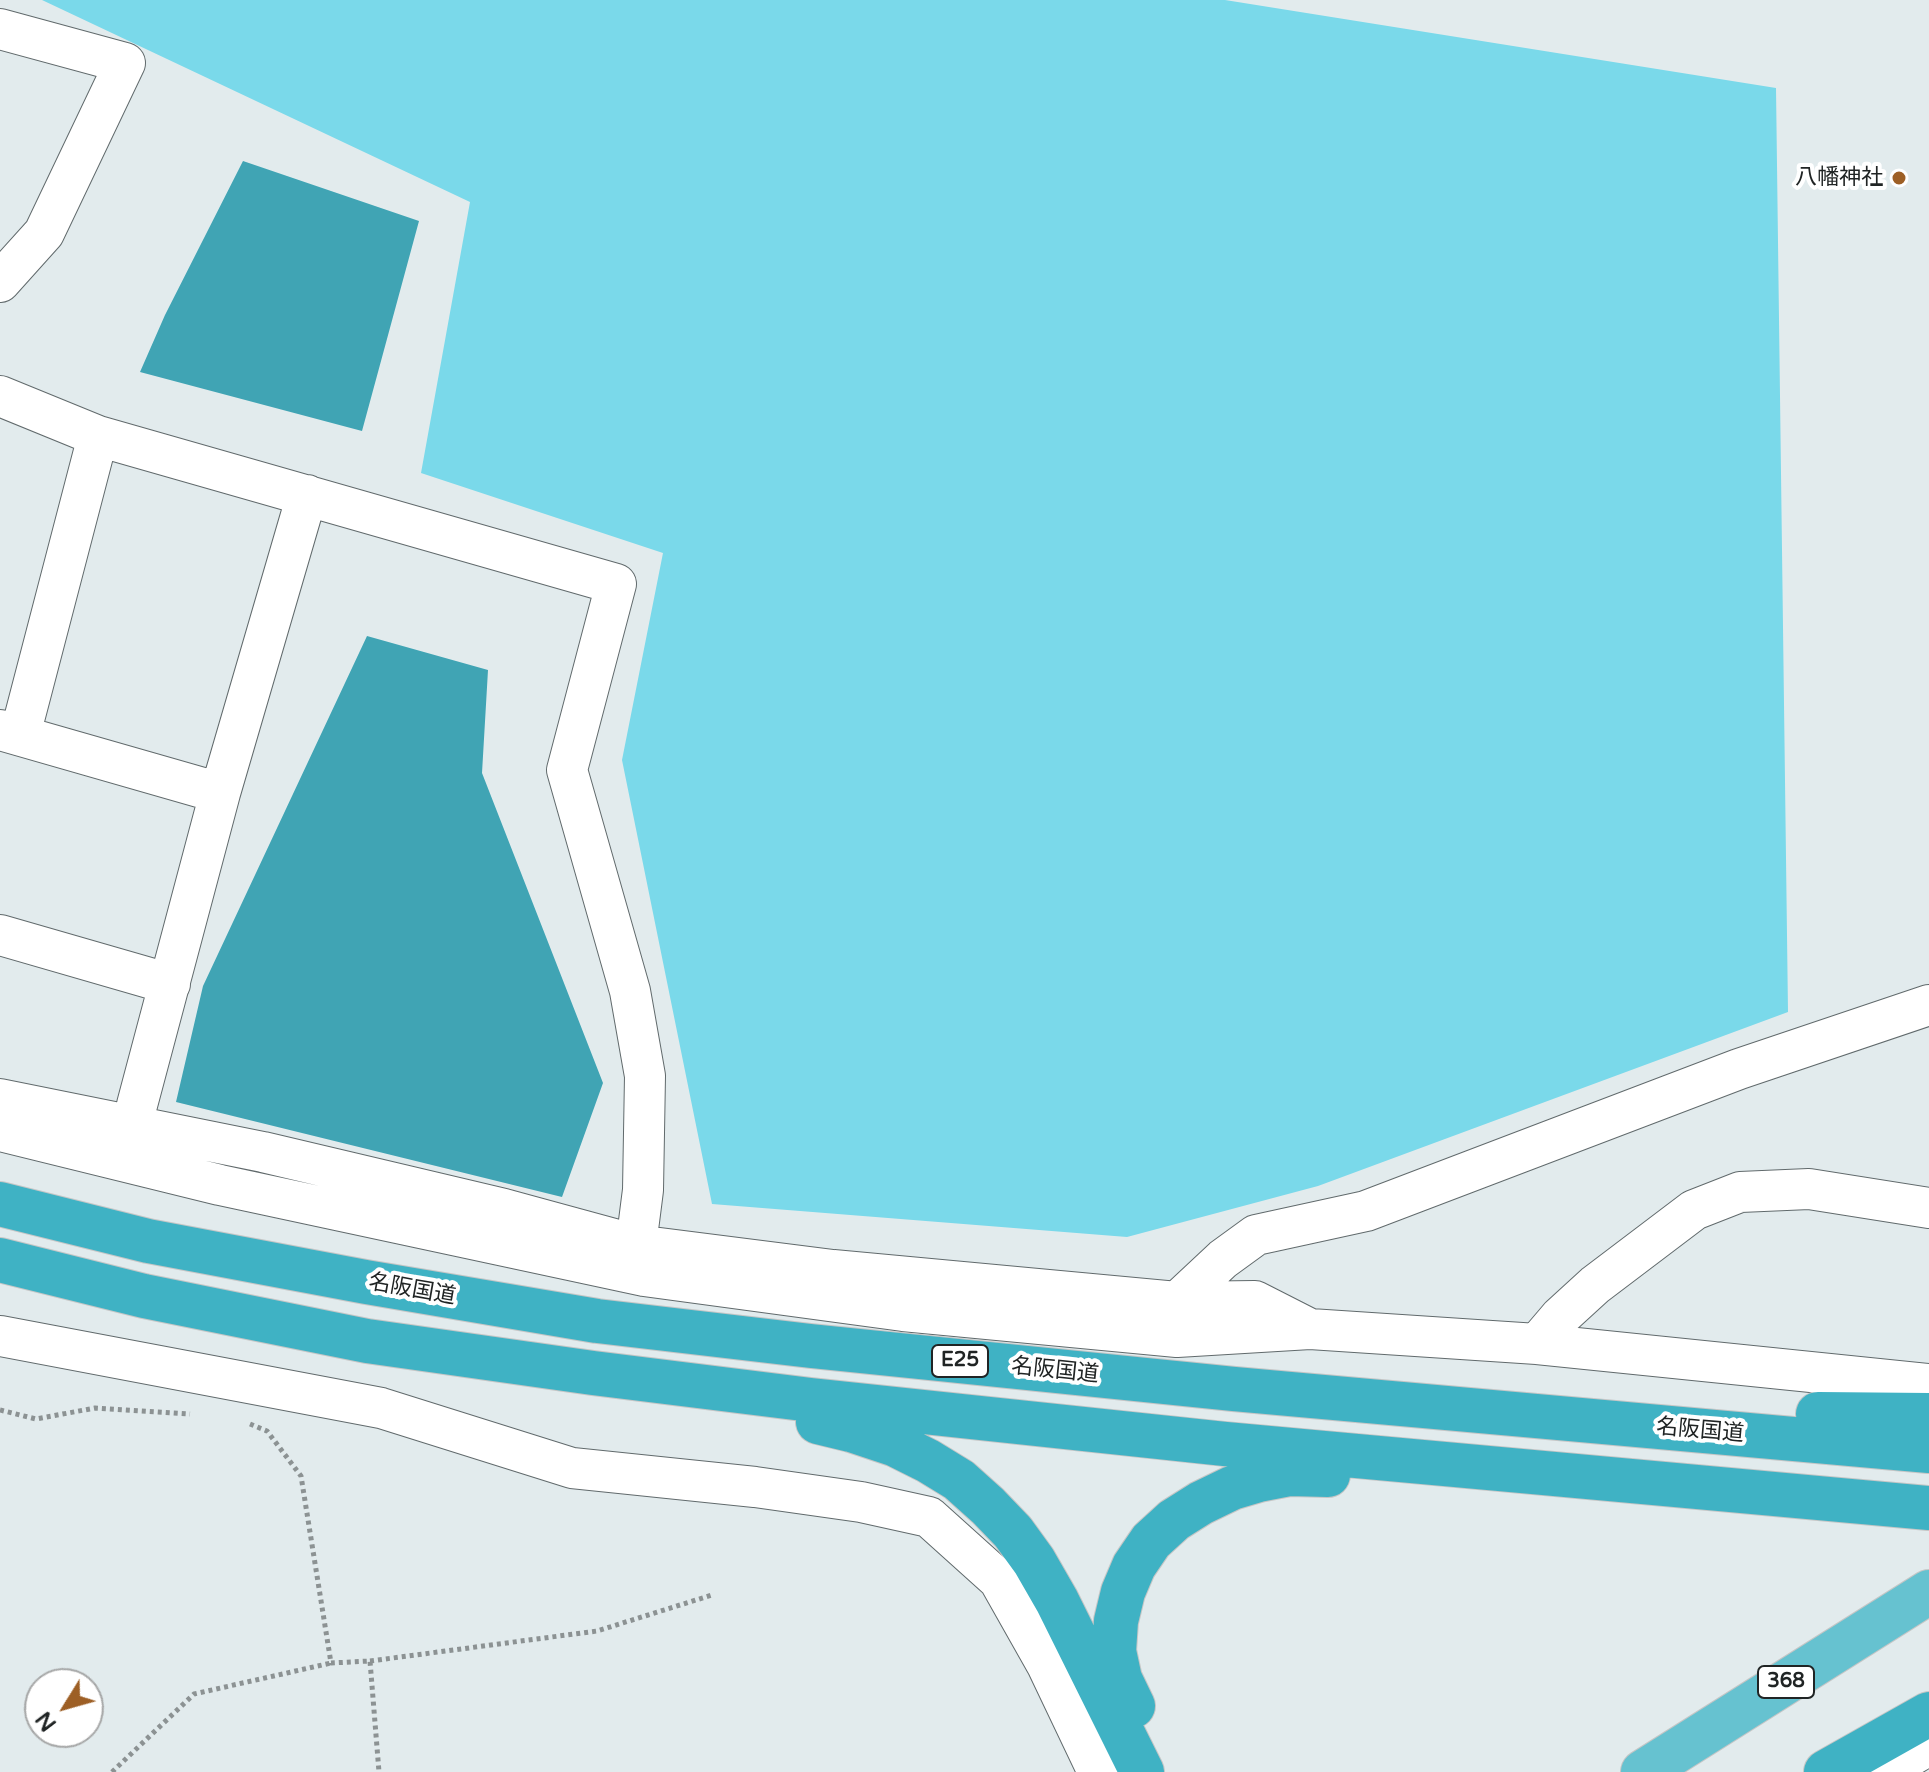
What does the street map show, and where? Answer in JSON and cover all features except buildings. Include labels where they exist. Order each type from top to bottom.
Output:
[{"type":"highway","name":"名阪国道","points":[[0,1204],[148,1241],[597,1321],[1234,1389],[1929,1451]]},
{"type":"highway","points":[[0,1260],[144,1296],[367,1341],[593,1373],[1195,1441],[1929,1508]]},
{"type":"highway","points":[[0,1266],[94,1297],[255,1333],[454,1371],[801,1419],[851,1430],[896,1445],[959,1480],[1013,1532],[1057,1601],[1142,1772]]},
{"type":"highway","points":[[1234,1389],[1382,1377],[1822,1414],[1929,1415]]},
{"type":"highway","points":[[1164,1772],[1120,1679],[1114,1651],[1116,1621],[1134,1566],[1151,1541],[1174,1520],[1232,1488],[1290,1474],[1638,1500],[1809,1497]]},
{"type":"highway","name":"368","points":[[1643,1772],[1929,1592]]},
{"type":"highway","points":[[1826,1772],[1929,1714]]},
{"type":"street","points":[[0,29],[125,63],[44,233],[0,282]]},
{"type":"street","points":[[0,396],[98,436],[616,584],[567,770],[630,991],[645,1076],[643,1190],[636,1245]]},
{"type":"street","points":[[98,436],[10,732],[220,793]]},
{"type":"street","points":[[137,1105],[220,793],[307,495]]},
{"type":"street","points":[[0,935],[170,984]]},
{"type":"street","points":[[1177,1302],[1223,1259],[1256,1235],[1366,1211],[1739,1069],[1929,1005]]},
{"type":"street","points":[[0,1099],[263,1152],[504,1209],[636,1245],[833,1270],[1177,1302],[1255,1301],[1310,1329]]},
{"type":"street","points":[[0,1131],[220,1185],[644,1276],[903,1311],[1177,1337],[1310,1329],[1537,1344],[1929,1384]]},
{"type":"street","points":[[1537,1344],[1560,1317],[1595,1285],[1694,1210],[1740,1192],[1809,1189],[1929,1208]]},
{"type":"street","points":[[0,1336],[381,1408],[572,1468],[755,1487],[861,1502],[929,1517],[999,1580],[1047,1665],[1098,1772]]},
{"type":"street","points":[[1883,1772],[1929,1745]]},
{"type":"path","points":[[0,1410],[36,1419],[95,1408],[199,1414]]},
{"type":"path","points":[[242,1421],[267,1431],[301,1476],[331,1663]]},
{"type":"path","points":[[112,1772],[194,1694],[331,1663],[370,1661],[597,1631],[712,1595]]},
{"type":"path","points":[[370,1661],[379,1772]]},
{"type":"shaded area","points":[[42,0],[1225,0],[1776,88],[1788,1012],[1318,1186],[1127,1237],[712,1204],[622,760],[663,553],[421,473],[470,202]]},
{"type":"shaded area","points":[[243,161],[419,221],[362,431],[140,372],[165,315]]},
{"type":"shaded area","points":[[367,636],[488,670],[482,773],[603,1083],[562,1197],[176,1102],[203,986]]},
{"type":"place","name":"八幡神社","points":[[1899,178]]}]
